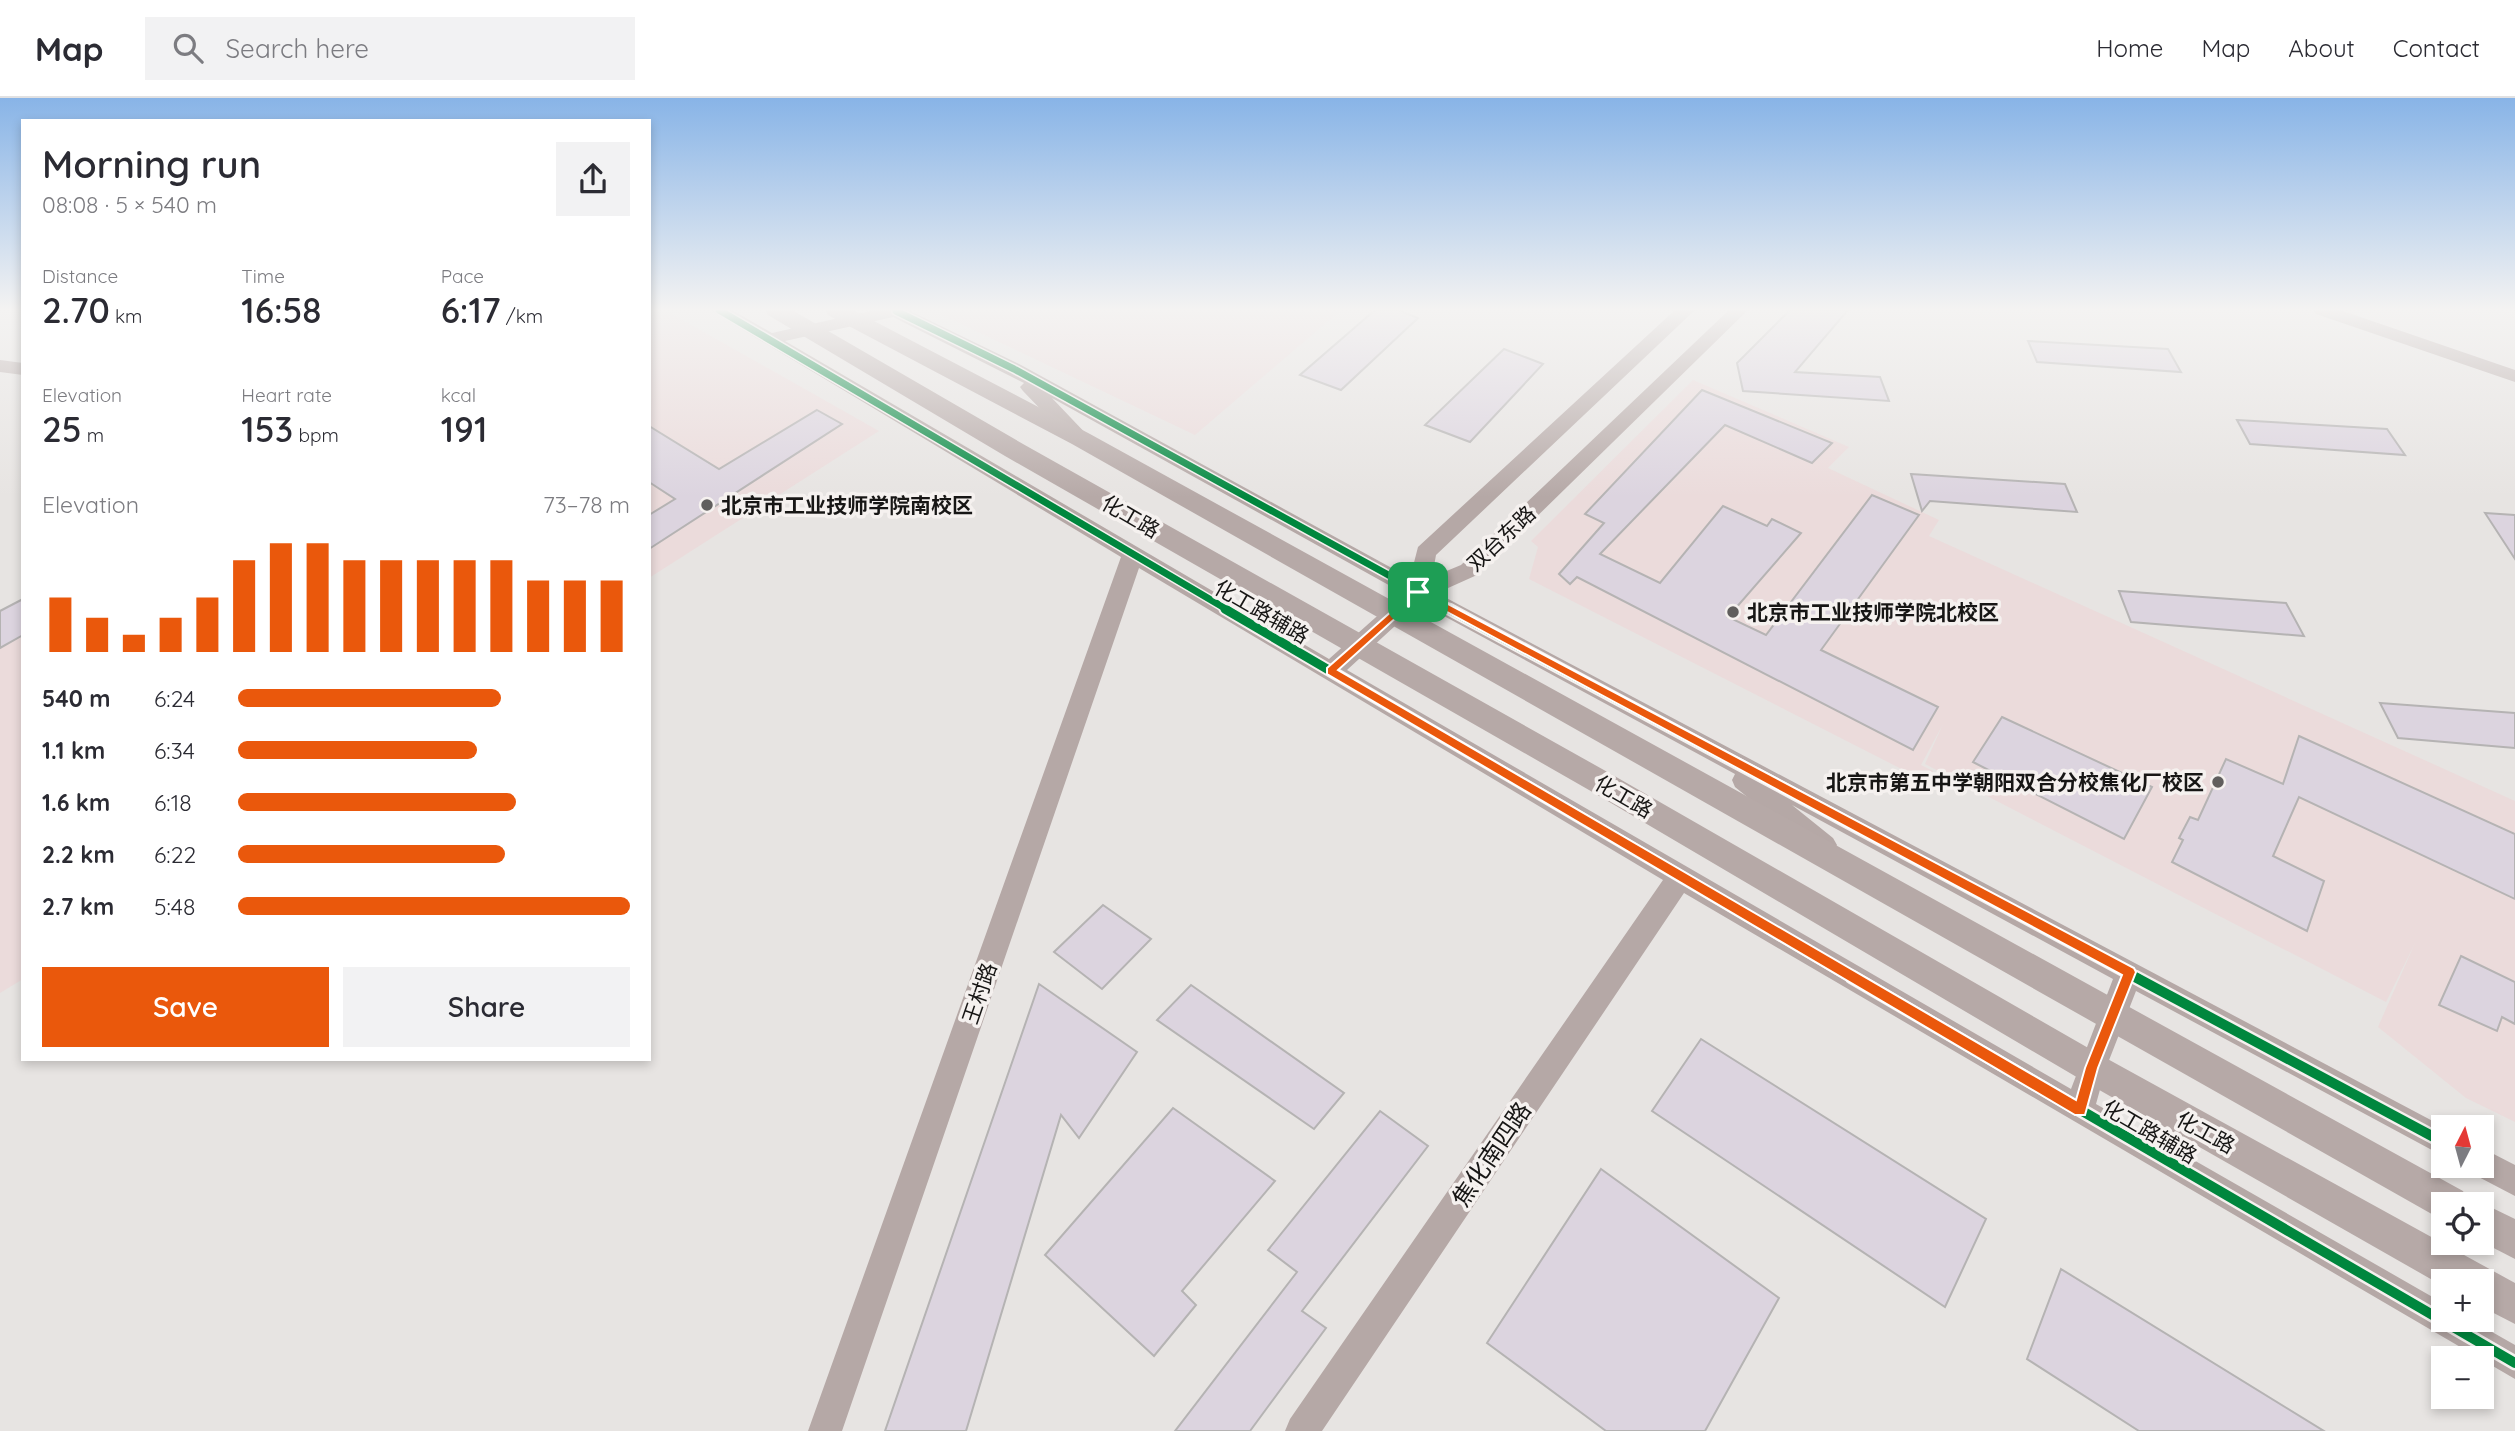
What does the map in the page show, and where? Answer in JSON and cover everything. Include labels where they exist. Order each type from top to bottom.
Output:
[{"type":"main road","name":"化工路","points":[[883,372],[1014,450],[1600,782],[2092,1068],[2451,1269]]},
{"type":"main road","name":"化工路","points":[[953,372],[1080,439],[2431,1193]]},
{"type":"main road","points":[[2494,1229],[2515,1240]]},
{"type":"main road","points":[[2494,1293],[2515,1305]]},
{"type":"street","name":"化工路辅路","points":[[826,372],[1680,877],[2515,1363]]},
{"type":"street","points":[[1017,372],[1080,439]]},
{"type":"street","points":[[1020,372],[1418,592],[2431,1136]]},
{"type":"street","name":"双台东路","points":[[1418,592],[1426,552],[1619,372]]},
{"type":"street","name":"双台东路","points":[[1418,592],[1469,570],[1674,372]]},
{"type":"street","name":"王村路","points":[[825,1431],[1133,555]]},
{"type":"street","points":[[1331,671],[1418,592]]},
{"type":"street","points":[[1701,745],[1863,877]]},
{"type":"street","name":"焦化南四路","points":[[1303,1431],[1680,877]]},
{"type":"street","points":[[2080,1110],[2111,1014],[2129,972]]},
{"type":"street","points":[[2494,1170],[2515,1181]]},
{"type":"shaded area","name":"北京市工业技师学院南校区","points":[[651,372],[775,372],[879,431],[651,577]]},
{"type":"shaded area","points":[[1063,372],[1268,372],[1195,435]]},
{"type":"shaded area","points":[[1693,380],[1849,447],[1828,468],[1939,520],[1929,536],[2515,801],[2515,1122],[2466,1098],[2378,1027],[2415,943],[2386,1002],[1925,764],[1943,724],[1921,765],[1933,771],[1927,782],[1529,579],[1538,547],[1531,541]]},
{"type":"shaded area","points":[[21,600],[21,980],[0,993],[0,611]]},
{"type":"building","points":[[1303,372],[1360,372],[1341,390],[1300,375]]},
{"type":"building","points":[[1480,372],[1535,372],[1470,442],[1425,425]]},
{"type":"building","points":[[1739,372],[1880,377],[1889,401],[1743,391]]},
{"type":"building","points":[[1702,390],[1832,443],[1812,463],[1725,425],[1600,554],[1660,583],[1723,506],[1767,526],[1772,519],[1801,533],[1728,617],[1766,635],[1872,495],[1919,515],[1821,650],[1938,707],[1913,750],[1577,577],[1570,584],[1559,574],[1604,523],[1585,514]]},
{"type":"building","points":[[817,410],[842,424],[651,548],[651,514],[675,499],[651,483],[651,427],[719,469]]},
{"type":"building","points":[[2237,420],[2387,429],[2405,455],[2250,444]]},
{"type":"building","points":[[1911,474],[2065,484],[2077,512],[1930,501],[1922,511]]},
{"type":"building","points":[[2485,513],[2515,515],[2515,559]]},
{"type":"building","points":[[2119,591],[2286,603],[2304,636],[2131,622]]},
{"type":"building","points":[[21,600],[21,636],[0,648],[0,611]]},
{"type":"building","points":[[2380,703],[2515,713],[2515,748],[2398,738]]},
{"type":"building","points":[[2002,717],[2152,787],[2124,839],[1973,762]]},
{"type":"building","points":[[2299,736],[2515,834],[2515,899],[2299,797],[2273,856],[2324,881],[2307,931],[2172,862],[2183,840],[2179,838],[2190,817],[2198,820],[2226,759],[2283,784]]},
{"type":"building","points":[[1103,905],[1151,939],[1102,989],[1054,952]]},
{"type":"building","points":[[2461,956],[2515,982],[2515,1024],[2502,1017],[2497,1031],[2439,1005]]},
{"type":"building","points":[[1039,984],[1137,1052],[1079,1138],[1061,1115],[966,1431],[885,1431]]},
{"type":"building","points":[[1191,985],[1344,1093],[1314,1129],[1157,1020]]},
{"type":"building","points":[[1701,1039],[1986,1219],[1945,1307],[1652,1111]]},
{"type":"building","points":[[1173,1108],[1275,1181],[1182,1291],[1196,1305],[1154,1356],[1045,1255]]},
{"type":"building","points":[[1380,1111],[1428,1146],[1302,1311],[1326,1328],[1250,1431],[1175,1431],[1297,1272],[1268,1250]]},
{"type":"building","points":[[1601,1169],[1779,1298],[1705,1431],[1606,1431],[1487,1343]]},
{"type":"building","points":[[2061,1269],[2324,1431],[2139,1431],[2027,1359]]},
{"type":"cycle path","points":[[824,372],[1680,877],[2515,1363]]},
{"type":"cycle path","points":[[1020,372],[1418,592],[2431,1136]]},
{"type":"place","name":"北京市工业技师学院南校区","points":[[707,505]]},
{"type":"place","name":"北京市工业技师学院北校区","points":[[1733,612]]},
{"type":"place","name":"北京市第五中学朝阳双合分校焦化厂校区","points":[[2218,782]]},
{"type":"route","points":[[1418,592],[2129,972],[2111,1014],[2080,1110],[1331,671],[1418,592]]}]
